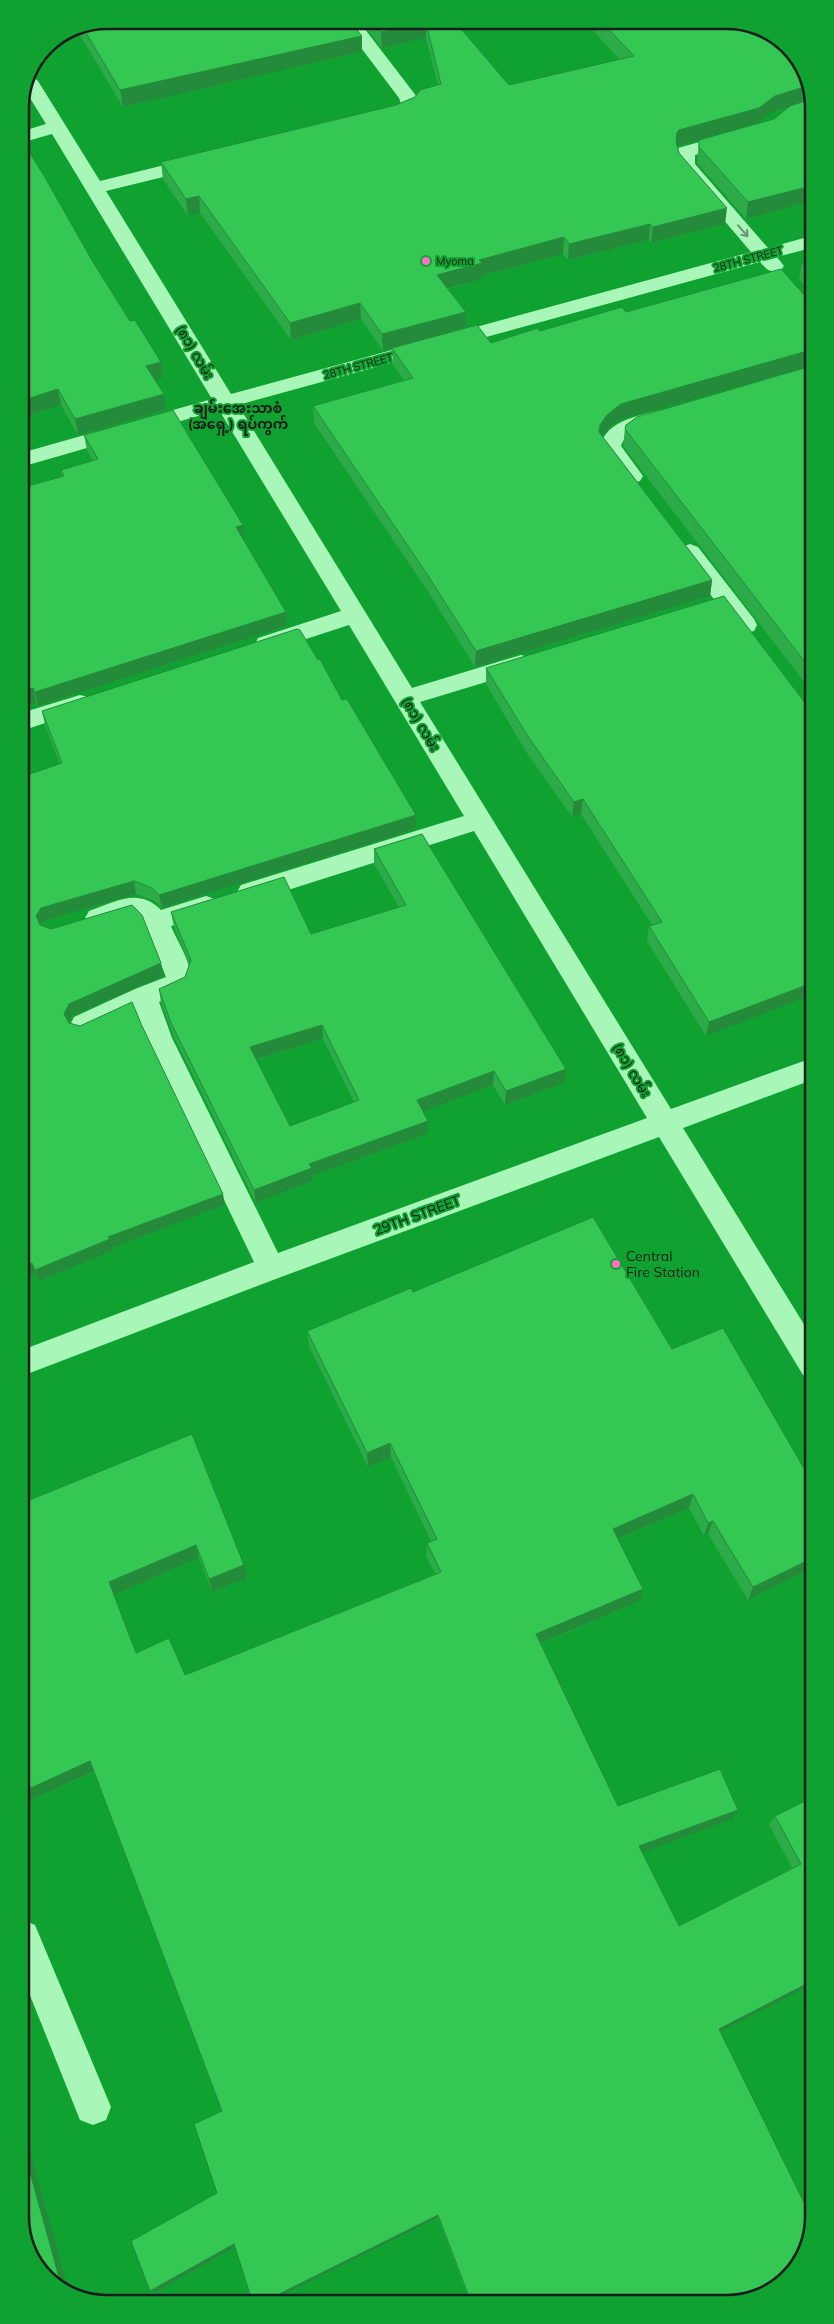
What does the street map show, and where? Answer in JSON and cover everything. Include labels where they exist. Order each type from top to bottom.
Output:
[{"type":"street","points":[[356,29],[408,97],[410,104],[408,108],[401,112],[361,123]]},
{"type":"street","name":"(၈၁) လမ်း","points":[[31,85],[805,1353]]},
{"type":"street","points":[[29,135],[57,127]]},
{"type":"street","points":[[755,132],[684,152],[686,165],[788,282]]},
{"type":"street","points":[[94,188],[218,158]]},
{"type":"street","name":"28TH STREET","points":[[29,458],[225,402],[805,244]]},
{"type":"street","points":[[645,493],[610,447],[613,437],[626,428],[682,411]]},
{"type":"street","points":[[680,539],[757,641]]},
{"type":"street","points":[[704,608],[727,601]]},
{"type":"street","points":[[244,651],[355,615]]},
{"type":"street","points":[[406,698],[546,656]]},
{"type":"street","points":[[29,719],[104,695]]},
{"type":"street","points":[[156,921],[480,820]]},
{"type":"street","points":[[73,925],[138,906],[156,921],[179,974],[178,983],[169,988],[144,996],[82,1026]]},
{"type":"street","points":[[144,996],[159,1038],[271,1268]]},
{"type":"street","name":"29TH STREET","points":[[29,1359],[271,1268],[805,1072]]},
{"type":"street","points":[[29,1951],[94,2107]]},
{"type":"building","points":[[106,29],[356,29],[362,36],[120,90],[86,32]]},
{"type":"building","points":[[379,29],[394,29],[381,32]]},
{"type":"building","points":[[427,29],[461,29],[509,85],[634,56],[609,29],[743,30],[766,39],[786,55],[792,63],[803,87],[775,96],[759,108],[679,130],[677,133],[676,142],[679,153],[727,208],[653,227],[650,224],[569,244],[564,237],[479,260],[482,263],[437,275],[466,312],[382,334],[360,303],[290,323],[199,196],[186,199],[161,162],[396,105],[415,97],[420,90],[441,84]]},
{"type":"building","points":[[805,101],[805,188],[748,202],[699,147],[699,140],[774,119],[790,106]]},
{"type":"building","points":[[29,152],[130,321],[135,320],[161,362],[146,366],[164,394],[75,419],[58,389],[29,398]]},
{"type":"building","points":[[781,269],[805,296],[805,352],[621,404],[607,415],[600,425],[599,432],[712,580],[476,651],[427,574],[313,406],[413,378],[392,348],[477,325],[491,343],[538,328],[540,331],[622,307],[626,312]]},
{"type":"building","points":[[805,368],[805,662],[625,429],[626,425],[637,417]]},
{"type":"building","points":[[173,410],[243,525],[236,527],[286,612],[35,692],[33,688],[29,689],[29,486],[64,476],[61,470],[98,459],[84,435]]},
{"type":"building","points":[[724,596],[805,703],[805,986],[709,1022],[649,926],[662,922],[583,799],[574,802],[527,735],[486,668]]},
{"type":"building","points":[[297,629],[300,630],[318,660],[320,659],[342,700],[347,699],[416,815],[159,895],[152,888],[134,881],[41,908],[36,916],[40,925],[51,929],[132,905],[142,915],[161,963],[69,1004],[64,1014],[69,1023],[80,1026],[132,1002],[223,1194],[108,1237],[110,1239],[35,1270],[32,1263],[29,1264],[29,774],[62,763],[42,711]]},
{"type":"building","points":[[422,834],[566,1069],[506,1091],[494,1071],[417,1100],[428,1121],[309,1164],[312,1168],[254,1190],[171,1023],[159,989],[185,977],[191,960],[171,912],[284,877],[311,934],[406,905],[374,849]],"holes":[[[322,1025],[359,1100],[290,1126],[250,1047]]]},
{"type":"building","points":[[593,1217],[672,1349],[723,1328],[805,1470],[805,1562],[753,1587],[713,1521],[708,1523],[693,1494],[613,1529],[643,1589],[536,1634],[618,1806],[720,1769],[738,1810],[639,1846],[679,1926],[801,1864],[775,1816],[805,1801],[805,1985],[719,2029],[805,2205],[804,2233],[797,2252],[789,2265],[771,2282],[748,2293],[738,2295],[468,2295],[438,2215],[277,2295],[250,2295],[234,2244],[150,2291],[131,2241],[217,2193],[194,2124],[222,2111],[90,1761],[29,1789],[29,1500],[192,1434],[244,1565],[209,1579],[196,1545],[109,1582],[136,1653],[169,1638],[185,1675],[441,1572],[427,1543],[437,1539],[390,1443],[367,1453],[307,1331],[411,1288],[413,1292]]},
{"type":"building","points":[[29,2169],[60,2279],[42,2261],[31,2238],[29,2228]]},
{"type":"place","name":"Myoma","points":[[426,261]]},
{"type":"place","name":"Central Fire Station","points":[[616,1264]]},
{"type":"district","name":"ချမ်းအေးသာစံ (အရှေ့) ရပ်ကွက်","points":[[238,416]]}]
